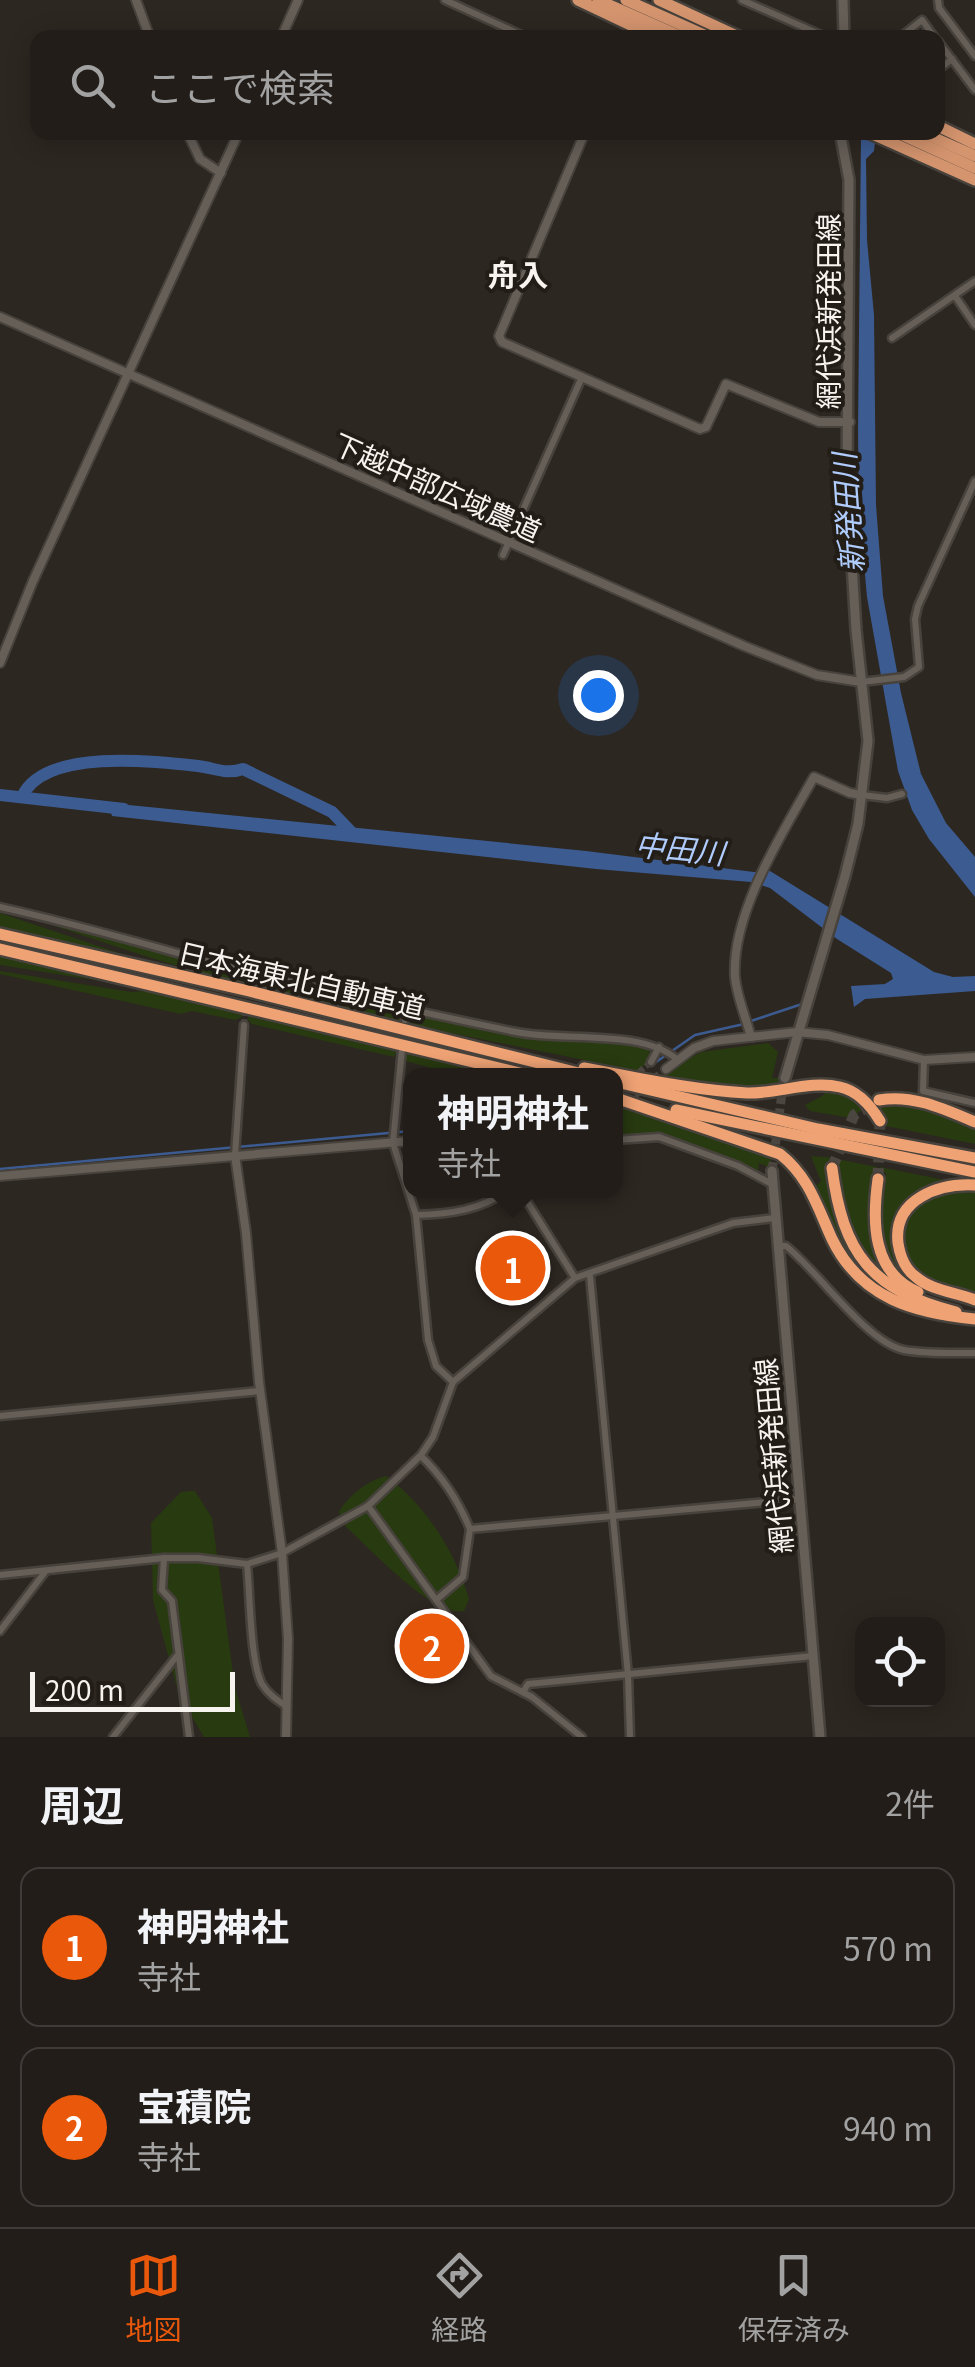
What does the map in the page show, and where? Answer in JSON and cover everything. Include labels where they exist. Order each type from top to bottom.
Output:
[{"type":"highway","points":[[578,0],[628,30]]},
{"type":"highway","points":[[598,0],[666,30]]},
{"type":"highway","points":[[626,0],[693,30]]},
{"type":"highway","points":[[659,0],[724,30]]},
{"type":"highway","points":[[945,129],[973,140]]},
{"type":"highway","points":[[884,140],[975,180]]},
{"type":"highway","points":[[914,140],[975,168]]},
{"type":"highway","points":[[940,140],[975,156]]},
{"type":"highway","name":"日本海東北自動車道","points":[[0,934],[561,1068]]},
{"type":"highway","name":"日本海東北自動車道","points":[[0,949],[498,1068]]},
{"type":"highway","points":[[492,1050],[592,1068]]},
{"type":"highway","points":[[623,1073],[752,1093],[824,1085],[843,1087],[860,1096],[880,1122]]},
{"type":"highway","points":[[623,1084],[818,1129],[975,1158]]},
{"type":"highway","points":[[879,1100],[898,1096],[932,1104],[975,1122]]},
{"type":"highway","points":[[623,1099],[975,1172]]},
{"type":"highway","points":[[623,1100],[780,1154],[810,1186],[842,1255],[872,1288],[898,1304],[929,1314],[975,1318]]},
{"type":"highway","points":[[832,1168],[837,1209],[860,1258],[902,1293],[975,1318]]},
{"type":"highway","points":[[878,1179],[873,1216],[878,1246],[888,1269],[908,1288],[931,1298],[975,1303]]},
{"type":"highway","points":[[975,1185],[945,1186],[924,1194],[908,1207],[897,1234],[900,1255],[917,1278],[975,1303]]},
{"type":"main road","points":[[843,0],[844,30]]},
{"type":"main road","name":"網代浜新発田線","points":[[785,1078],[836,907],[862,795],[868,741],[847,481],[848,180],[841,140]]},
{"type":"main road","name":"網代浜新発田線","points":[[772,1171],[770,1183],[820,1737]]},
{"type":"street","points":[[136,0],[147,30]]},
{"type":"street","points":[[285,30],[298,0]]},
{"type":"street","points":[[445,0],[511,30]]},
{"type":"street","points":[[938,0],[939,8],[975,56]]},
{"type":"street","points":[[747,1],[810,30]]},
{"type":"street","points":[[909,30],[922,20],[929,30]]},
{"type":"street","points":[[945,50],[975,89]]},
{"type":"street","points":[[945,64],[952,59]]},
{"type":"street","points":[[191,140],[200,160],[221,173]]},
{"type":"street","points":[[0,663],[33,581],[235,140]]},
{"type":"street","points":[[582,140],[499,336],[502,342],[700,429],[706,427],[726,384],[819,422],[850,422]]},
{"type":"street","points":[[892,338],[975,282]]},
{"type":"street","points":[[955,296],[975,324]]},
{"type":"street","name":"下越中部広域農道","points":[[0,317],[794,667],[840,681],[861,682]]},
{"type":"street","points":[[504,555],[582,376]]},
{"type":"street","points":[[861,682],[904,676],[920,666],[915,619],[918,606],[975,480]]},
{"type":"street","points":[[751,1037],[736,980],[735,954],[762,875],[814,777],[850,794],[887,798],[902,794]]},
{"type":"street","points":[[0,907],[96,928],[208,962],[406,1009],[534,1036],[644,1043],[659,1047],[678,1060]]},
{"type":"street","points":[[405,1020],[406,1009]]},
{"type":"street","points":[[244,1025],[236,1155],[260,1391],[282,1553],[288,1638],[286,1737]]},
{"type":"street","points":[[666,1069],[694,1048],[714,1041],[797,1032],[828,1035],[924,1060],[975,1056]]},
{"type":"street","points":[[651,1062],[659,1047]]},
{"type":"street","points":[[402,1048],[393,1143],[403,1175]]},
{"type":"street","points":[[924,1060],[922,1091],[975,1103]]},
{"type":"street","points":[[623,1140],[659,1137],[738,1166],[770,1183]]},
{"type":"street","points":[[0,1176],[403,1142]]},
{"type":"street","points":[[410,1198],[416,1216],[428,1340],[436,1366],[453,1382]]},
{"type":"street","points":[[416,1216],[478,1208],[495,1198]]},
{"type":"street","points":[[525,1198],[575,1278]]},
{"type":"street","points":[[0,1575],[164,1558],[247,1564],[282,1553],[368,1506],[434,1437],[453,1382],[575,1278],[590,1276],[732,1223],[774,1218]]},
{"type":"street","points":[[777,1246],[786,1246],[808,1263],[867,1328],[890,1345],[902,1350],[975,1353]]},
{"type":"street","points":[[590,1276],[628,1675],[630,1737]]},
{"type":"street","points":[[0,1416],[260,1391]]},
{"type":"street","points":[[420,1455],[460,1506],[470,1529],[463,1577],[436,1600]]},
{"type":"street","points":[[470,1529],[799,1499]]},
{"type":"street","points":[[368,1506],[491,1676],[523,1692],[582,1737]]},
{"type":"street","points":[[164,1558],[162,1590],[172,1601],[190,1737]]},
{"type":"street","points":[[247,1564],[261,1683],[286,1706]]},
{"type":"street","points":[[0,1631],[45,1572]]},
{"type":"street","points":[[113,1737],[177,1656]]},
{"type":"street","points":[[523,1692],[528,1684],[814,1656]]},
{"type":"green space","points":[[0,908],[242,972],[245,984],[153,958]]},
{"type":"green space","points":[[0,913],[137,959],[0,927]]},
{"type":"green space","points":[[0,953],[132,986],[0,965]]},
{"type":"green space","points":[[0,971],[145,991],[243,1010],[242,1017],[235,1020],[192,1011],[181,1014]]},
{"type":"green space","points":[[256,977],[398,1009],[401,1022],[250,986]]},
{"type":"green space","points":[[248,1011],[399,1047],[394,1057],[252,1024]]},
{"type":"green space","points":[[412,1013],[531,1037],[642,1045],[647,1047],[649,1057],[638,1071],[407,1024],[407,1016]]},
{"type":"green space","points":[[768,1043],[778,1052],[772,1078],[784,1078],[783,1083],[737,1087],[661,1075],[701,1052]]},
{"type":"green space","points":[[404,1049],[479,1068],[432,1068],[406,1061]]},
{"type":"green space","points":[[824,1087],[832,1087],[867,1106],[851,1118],[810,1111],[805,1105],[824,1095]]},
{"type":"green space","points":[[898,1102],[947,1112],[975,1126],[975,1144],[886,1126],[878,1105]]},
{"type":"green space","points":[[623,1106],[772,1154],[770,1168],[759,1163],[755,1173],[664,1136],[623,1136]]},
{"type":"green space","points":[[811,1156],[834,1158],[829,1176],[831,1196],[842,1232],[851,1246],[873,1271],[916,1306],[876,1282],[850,1259],[832,1230],[814,1187],[821,1181]]},
{"type":"green space","points":[[837,1159],[877,1167],[874,1245],[921,1297],[961,1308],[915,1297],[876,1269],[848,1229],[835,1167]]},
{"type":"green space","points":[[880,1167],[950,1181],[927,1193],[905,1214],[893,1239],[894,1252],[900,1264],[912,1273],[963,1299],[916,1283],[889,1259],[880,1223],[886,1173]]},
{"type":"green space","points":[[975,1190],[975,1293],[923,1276],[913,1267],[904,1244],[908,1220],[923,1201],[935,1194]]},
{"type":"green space","points":[[386,1476],[414,1501],[448,1548],[469,1599],[464,1611],[451,1610],[419,1593],[346,1527],[339,1512],[343,1506],[365,1485]]},
{"type":"green space","points":[[195,1491],[212,1518],[235,1688],[250,1737],[204,1737],[179,1695],[153,1600],[151,1523],[181,1492]]},
{"type":"water","points":[[861,140],[871,140],[875,142],[874,151],[866,159],[867,240],[874,315],[876,505],[883,596],[921,774],[946,823],[975,857],[975,897],[929,839],[912,810],[898,771],[867,597],[859,507]]},
{"type":"water","points":[[109,803],[770,871],[934,972],[953,977],[975,976],[975,991],[865,999],[854,1007],[851,986],[885,984],[893,979],[891,973],[837,939],[770,888],[751,882],[112,816]]},
{"type":"waterway","name":"中田川","points":[[22,797],[34,781],[76,764],[129,761],[226,771],[243,769],[332,812],[354,835]]},
{"type":"waterway","name":"中田川","points":[[0,795],[124,809]]},
{"type":"waterway","points":[[751,1021],[805,1003]]},
{"type":"waterway","points":[[656,1062],[695,1035],[744,1024]]},
{"type":"waterway","points":[[0,1169],[403,1132]]},
{"type":"tunnel","points":[[244,1025],[249,972]]},
{"type":"tunnel","points":[[632,1078],[651,1062]]},
{"type":"tunnel","points":[[623,1104],[666,1069]]},
{"type":"tunnel","points":[[772,1171],[783,1085]]},
{"type":"tunnel","points":[[832,1168],[854,1115],[874,1103]]},
{"type":"tunnel","points":[[878,1179],[880,1121]]},
{"type":"place","name":"神明神社","points":[[513,1268]]},
{"type":"place","name":"宝積院","points":[[432,1646]]},
{"type":"district","name":"舟入","points":[[518,273]]},
{"type":"water label","name":"新発田川","points":[[846,513]]}]
